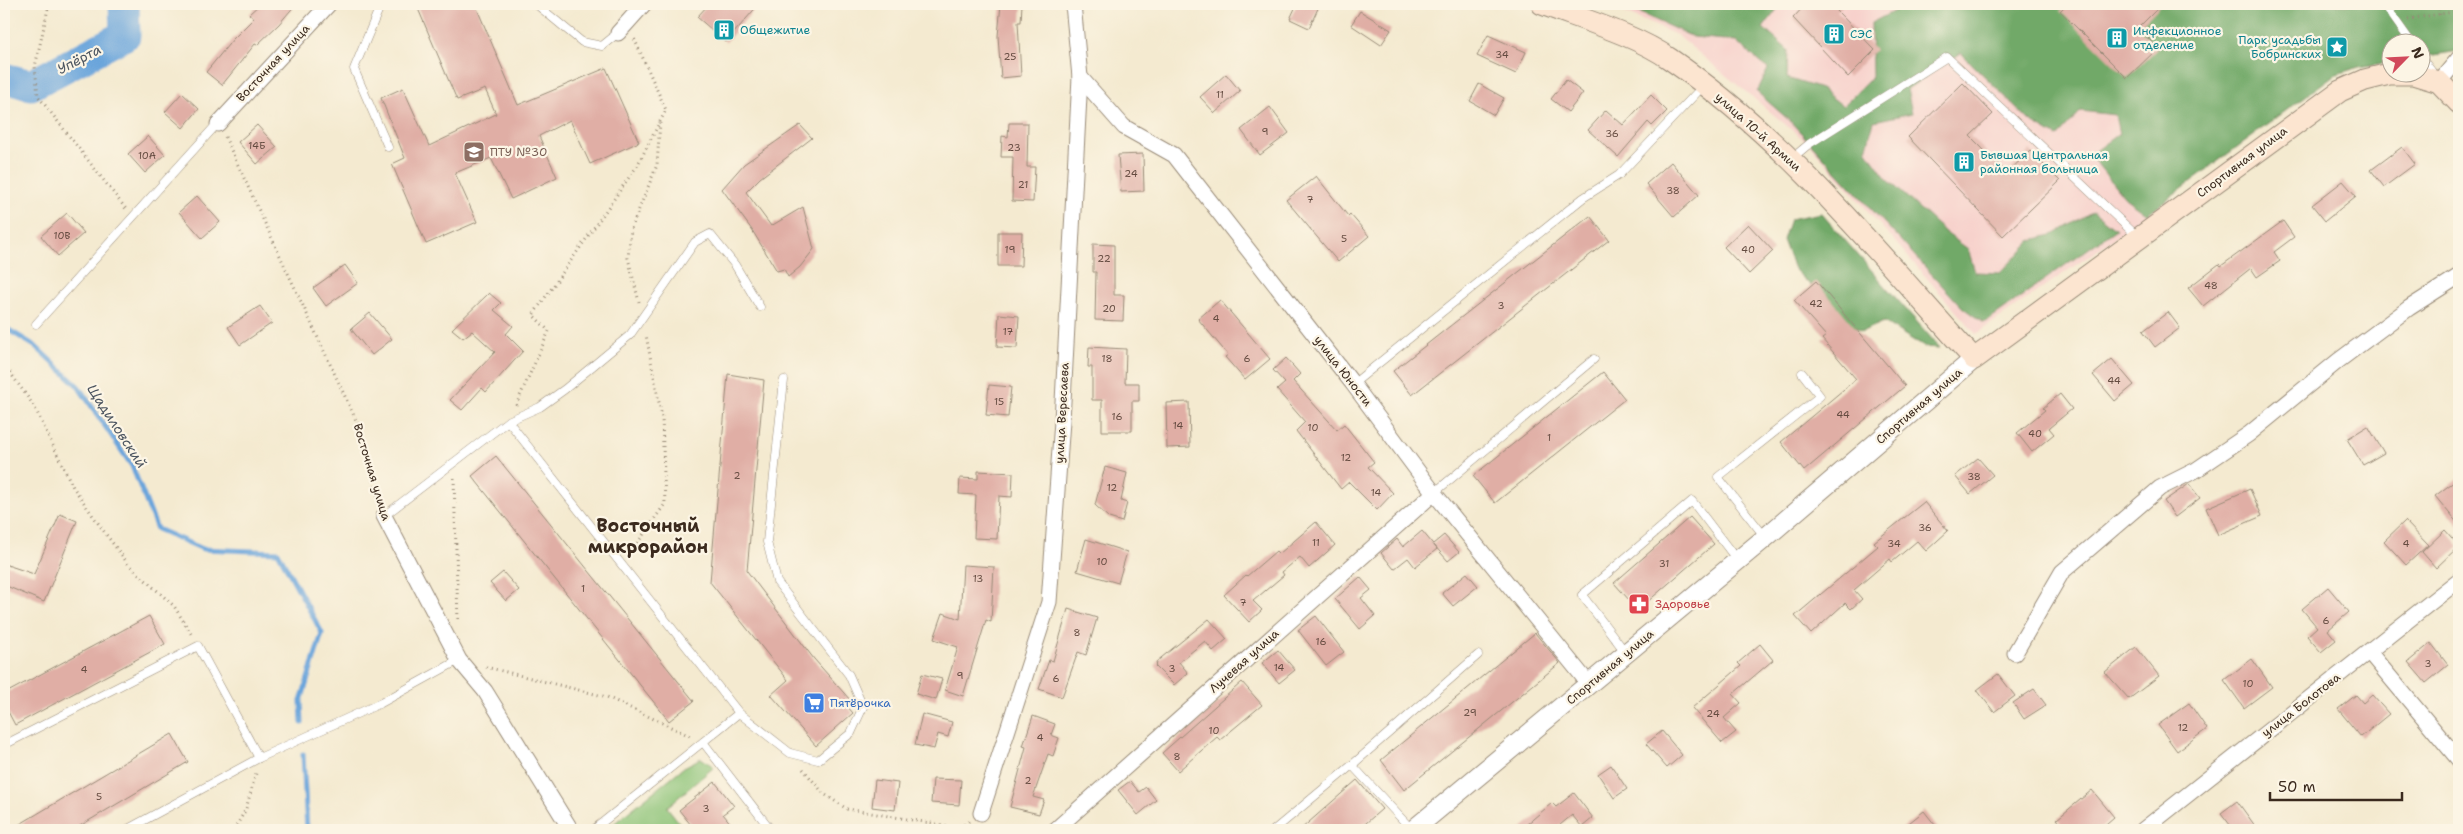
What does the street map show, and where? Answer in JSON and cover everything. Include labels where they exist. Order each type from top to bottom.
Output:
[{"type":"main road","name":"улица 10-й Армии","points":[[1542,4],[1648,47],[1669,58],[1704,85],[1791,159],[1974,359]]},
{"type":"main road","name":"Спортивная улица","points":[[1974,359],[2340,91],[2365,80],[2389,74],[2412,74],[2439,82]]},
{"type":"main road","points":[[2439,82],[2459,103]]},
{"type":"street","name":"Восточная улица","points":[[218,123],[328,4]]},
{"type":"street","points":[[623,28],[644,4]]},
{"type":"street","name":"улица Вересаева","points":[[980,813],[1049,602],[1062,421],[1080,77],[1073,4]]},
{"type":"street","points":[[2439,82],[2459,58]]},
{"type":"street","name":"улица Юности","points":[[1080,77],[1124,127],[1174,155],[1353,384],[1434,493],[1589,684]]},
{"type":"street","points":[[2014,653],[2062,572],[2160,488],[2196,470],[2248,434],[2338,361],[2401,314],[2459,276]]},
{"type":"street","name":"Спортивная улица","points":[[1412,830],[1766,538],[1974,359]]},
{"type":"street","name":"Лучевая улица","points":[[1055,830],[1434,493]]},
{"type":"street","name":"Восточная улица","points":[[384,516],[459,660],[485,691],[570,830]]},
{"type":"street","name":"улица Болотова","points":[[2143,830],[2459,580]]},
{"type":"street","points":[[2369,652],[2459,760]]},
{"type":"lane","points":[[381,4],[354,68],[388,147]]},
{"type":"lane","points":[[536,4],[582,42],[602,46],[623,28]]},
{"type":"lane","points":[[2384,4],[2404,32]]},
{"type":"lane","points":[[1791,159],[1809,144],[1947,57],[2139,238]]},
{"type":"lane","points":[[2430,70],[2439,82]]},
{"type":"lane","points":[[1353,384],[1583,198],[1619,175],[1704,85]]},
{"type":"lane","points":[[36,324],[218,123]]},
{"type":"lane","points":[[384,516],[508,421],[540,407],[565,389],[630,335],[695,242],[710,234],[736,264],[760,307]]},
{"type":"lane","points":[[1434,493],[1594,359]]},
{"type":"lane","points":[[1766,538],[1718,477],[1820,396],[1802,373]]},
{"type":"lane","points":[[508,421],[739,713],[790,753],[818,760],[851,732],[862,707],[849,675],[777,582],[767,542],[784,380]]},
{"type":"lane","points":[[1626,653],[1582,595],[1692,501],[1738,560]]},
{"type":"lane","points":[[4,745],[198,646],[259,758]]},
{"type":"lane","points":[[1274,830],[1352,766],[1478,655]]},
{"type":"lane","points":[[126,830],[259,758],[381,704],[459,660]]},
{"type":"lane","points":[[593,830],[739,713]]},
{"type":"lane","points":[[704,742],[771,830]]},
{"type":"lane","points":[[1352,766],[1412,830]]},
{"type":"path","points":[[49,4],[35,67],[38,96],[132,218]]},
{"type":"path","points":[[2438,4],[2440,15]]},
{"type":"path","points":[[2396,21],[2459,11]]},
{"type":"path","points":[[508,421],[549,330],[533,315],[638,166],[666,110],[623,28]]},
{"type":"path","points":[[618,560],[636,545],[665,504],[662,418],[643,317],[628,258],[631,229],[657,165],[660,122]]},
{"type":"path","name":"Восточная улица","points":[[218,123],[361,431],[384,516]]},
{"type":"path","points":[[4,364],[34,406],[73,487],[83,502],[129,565],[174,606],[198,646]]},
{"type":"path","points":[[453,463],[458,630]]},
{"type":"path","points":[[459,660],[607,697],[704,742]]},
{"type":"path","points":[[790,753],[824,794],[847,809],[962,829],[980,813]]},
{"type":"path","points":[[234,830],[246,809],[259,758]]},
{"type":"shaded area","points":[[1604,4],[2254,4],[2312,90],[2128,229],[1976,334],[1809,144],[1677,35]]},
{"type":"green space","points":[[1631,4],[1781,4],[1763,28],[1788,50],[1787,78],[1821,89],[1843,106],[1872,77],[1871,23],[1908,4],[2459,4],[2459,51],[2430,56],[2430,32],[2380,32],[2380,64],[2359,67],[2334,75],[2147,214],[2125,198],[2090,155],[2119,134],[2115,115],[2081,111],[2057,137],[2030,121],[1961,53],[1907,89],[1912,113],[1874,121],[1866,150],[1887,179],[1946,233],[1968,249],[1975,272],[2000,273],[2032,240],[2055,234],[2093,211],[2116,229],[1984,323],[1962,307],[1790,121],[1757,92],[1768,69],[1736,41],[1693,37],[1629,8]]},
{"type":"green space","points":[[1821,213],[1940,348],[1924,347],[1884,322],[1863,331],[1835,319],[1811,286],[1794,269],[1783,240],[1790,219]]},
{"type":"green space","points":[[701,758],[714,767],[667,807],[685,830],[606,830],[684,767]]},
{"type":"building","points":[[260,4],[296,4],[279,24],[257,45],[255,44],[222,85],[206,72],[233,39],[254,18],[249,14]]},
{"type":"building","name":"ПТУ №30","points":[[416,4],[475,4],[518,105],[606,68],[639,142],[590,164],[570,120],[539,136],[557,177],[511,199],[491,158],[455,173],[477,222],[426,244],[392,164],[405,158],[381,98],[403,88],[429,146],[496,114],[485,89],[457,100]]},
{"type":"building","name":"Общежитие","points":[[709,4],[759,4],[726,42],[697,17]]},
{"type":"building","points":[[1001,4],[1022,4],[1021,22],[1018,22],[1021,76],[1001,78],[998,36]]},
{"type":"building","points":[[1297,4],[1320,4],[1309,28],[1290,19]]},
{"type":"building","name":"СЭС","points":[[1806,4],[1844,4],[1837,11],[1875,50],[1848,77],[1793,18]]},
{"type":"building","name":"Инфекционное отделение","points":[[2067,4],[2162,4],[2138,28],[2158,48],[2127,78],[2060,11]]},
{"type":"building","points":[[1360,11],[1391,30],[1381,45],[1351,25]]},
{"type":"building","points":[[1488,35],[1526,52],[1516,74],[1477,56]]},
{"type":"building","points":[[1226,74],[1240,91],[1215,113],[1200,97]]},
{"type":"building","points":[[1566,80],[1583,93],[1568,112],[1551,99]]},
{"type":"building","name":"Бывшая Центральная районная больница","points":[[1963,83],[1993,114],[1970,136],[2007,173],[2030,151],[2060,181],[2003,236],[1908,137]]},
{"type":"building","points":[[1479,84],[1504,98],[1494,115],[1470,101]]},
{"type":"building","points":[[182,93],[199,109],[183,128],[165,112]]},
{"type":"building","points":[[1651,95],[1667,111],[1652,126],[1648,122],[1618,157],[1588,130],[1606,110],[1623,125]]},
{"type":"building","points":[[1270,107],[1289,133],[1260,155],[1241,130]]},
{"type":"building","points":[[1009,123],[1028,123],[1027,167],[1035,167],[1033,202],[1012,201],[1013,157],[1001,157],[1002,136],[1008,137]]},
{"type":"building","points":[[257,125],[277,147],[257,164],[238,142]]},
{"type":"building","points":[[800,125],[812,138],[760,178],[746,192],[771,226],[803,207],[814,249],[800,267],[788,277],[784,269],[777,271],[752,230],[722,189],[744,164]]},
{"type":"building","points":[[148,136],[165,155],[145,173],[128,154]]},
{"type":"building","points":[[2402,147],[2415,164],[2384,187],[2371,170]]},
{"type":"building","points":[[1143,154],[1144,191],[1121,192],[1118,155]]},
{"type":"building","points":[[1671,162],[1699,195],[1674,217],[1646,184]]},
{"type":"building","points":[[1316,176],[1348,216],[1350,214],[1369,236],[1338,262],[1286,200]]},
{"type":"building","points":[[2343,181],[2356,196],[2325,221],[2312,205]]},
{"type":"building","points":[[197,196],[220,222],[202,238],[179,212]]},
{"type":"building","points":[[67,213],[84,233],[58,256],[41,236]]},
{"type":"building","points":[[1590,216],[1609,240],[1412,395],[1393,371]]},
{"type":"building","points":[[2283,221],[2294,237],[2274,252],[2280,261],[2257,277],[2251,268],[2203,306],[2188,288],[2219,264],[2221,266]]},
{"type":"building","points":[[1748,224],[1773,251],[1749,274],[1724,247]]},
{"type":"building","points":[[998,232],[1022,232],[1021,266],[998,266]]},
{"type":"building","points":[[1093,244],[1114,245],[1114,295],[1124,295],[1123,321],[1095,320],[1096,272],[1093,272]]},
{"type":"building","points":[[345,265],[358,283],[326,306],[313,288]]},
{"type":"building","points":[[1816,281],[1905,386],[1804,471],[1781,442],[1856,379],[1822,339],[1826,336],[1794,300]]},
{"type":"building","points":[[489,293],[501,303],[494,310],[513,326],[506,334],[523,351],[486,392],[482,388],[462,410],[450,400],[495,352],[472,331],[463,338],[452,329]]},
{"type":"building","points":[[1220,300],[1270,359],[1245,380],[1225,357],[1228,355],[1198,319]]},
{"type":"building","points":[[260,306],[272,323],[240,345],[228,327]]},
{"type":"building","points":[[2168,312],[2180,328],[2155,347],[2143,331]]},
{"type":"building","points":[[370,313],[392,339],[372,355],[351,329]]},
{"type":"building","points":[[999,314],[1019,316],[1017,348],[997,347]]},
{"type":"building","points":[[1089,347],[1126,349],[1125,383],[1139,383],[1139,401],[1132,401],[1132,431],[1102,431],[1102,400],[1092,400],[1092,367],[1088,367]]},
{"type":"building","points":[[1286,358],[1300,374],[1293,381],[1337,430],[1344,424],[1374,462],[1368,467],[1393,493],[1377,510],[1349,482],[1341,489],[1296,431],[1305,422],[1277,390],[1285,383],[1273,370]]},
{"type":"building","points":[[2112,359],[2134,385],[2115,401],[2093,375]]},
{"type":"building","points":[[1603,372],[1625,399],[1495,503],[1473,476]]},
{"type":"building","points":[[728,374],[764,380],[747,571],[814,659],[851,701],[846,705],[853,713],[816,746],[771,695],[788,680],[710,582]]},
{"type":"building","points":[[989,385],[1011,387],[1008,417],[986,415]]},
{"type":"building","points":[[2060,394],[2072,409],[2049,428],[2054,434],[2032,452],[2017,433],[2045,410],[2043,408]]},
{"type":"building","points":[[1189,402],[1190,447],[1167,448],[1166,403]]},
{"type":"building","points":[[2368,426],[2384,453],[2363,465],[2347,439]]},
{"type":"building","points":[[496,456],[694,701],[669,721],[472,476]]},
{"type":"building","points":[[1978,458],[1993,475],[1970,494],[1955,476]]},
{"type":"building","points":[[1105,467],[1127,473],[1121,501],[1127,503],[1122,522],[1109,518],[1095,505]]},
{"type":"building","points":[[978,471],[1013,473],[1012,497],[999,496],[997,539],[974,538],[976,495],[959,494],[960,478],[978,479]]},
{"type":"building","points":[[2459,478],[2459,525],[2435,496]]},
{"type":"building","points":[[2189,484],[2200,498],[2175,517],[2164,501]]},
{"type":"building","points":[[2250,489],[2262,516],[2218,535],[2206,508]]},
{"type":"building","points":[[1924,502],[1948,531],[1926,551],[1917,541],[1892,562],[1890,559],[1854,590],[1862,599],[1851,609],[1845,603],[1811,634],[1795,616],[1878,546],[1874,542]]},
{"type":"building","points":[[60,514],[77,521],[44,602],[4,585],[4,564],[34,574]]},
{"type":"building","points":[[1690,517],[1714,544],[1638,610],[1614,583]]},
{"type":"building","points":[[2405,521],[2428,545],[2406,565],[2384,541]]},
{"type":"building","points":[[1316,522],[1335,545],[1309,568],[1300,557],[1282,572],[1284,575],[1253,601],[1262,610],[1249,622],[1224,595],[1276,551],[1279,554]]},
{"type":"building","points":[[2445,530],[2459,546],[2436,568],[2422,552]]},
{"type":"building","points":[[1422,531],[1437,549],[1415,567],[1408,558],[1394,569],[1381,553],[1397,539],[1403,547]]},
{"type":"building","points":[[1444,535],[1459,552],[1448,561],[1433,544]]},
{"type":"building","points":[[1086,539],[1127,552],[1118,583],[1077,571]]},
{"type":"building","points":[[963,565],[994,567],[991,622],[986,620],[963,696],[945,690],[958,647],[934,639],[943,613],[960,619]]},
{"type":"building","points":[[503,572],[519,590],[506,601],[490,583]]},
{"type":"building","points":[[1467,573],[1478,586],[1453,606],[1442,593]]},
{"type":"building","points":[[1360,577],[1371,590],[1361,598],[1375,616],[1360,629],[1335,599]]},
{"type":"building","points":[[2328,587],[2349,612],[2328,630],[2336,640],[2321,652],[2307,636],[2317,627],[2302,609]]},
{"type":"building","points":[[1068,609],[1097,618],[1086,655],[1078,652],[1062,697],[1039,689],[1049,660],[1053,661]]},
{"type":"building","points":[[149,616],[165,644],[15,725],[4,704],[4,694]]},
{"type":"building","points":[[1316,616],[1344,652],[1326,666],[1298,630]]},
{"type":"building","points":[[1209,619],[1227,639],[1213,651],[1205,641],[1179,662],[1188,673],[1174,685],[1155,666],[1156,662]]},
{"type":"building","points":[[1535,633],[1560,663],[1404,790],[1381,760]]},
{"type":"building","points":[[2431,643],[2448,665],[2426,683],[2408,662]]},
{"type":"building","points":[[1760,644],[1773,660],[1733,694],[1741,703],[1724,718],[1736,732],[1722,743],[1692,708],[1741,666],[1738,663]]},
{"type":"building","points":[[2136,647],[2159,676],[2129,699],[2105,672]]},
{"type":"building","points":[[1278,650],[1295,670],[1279,683],[1262,663]]},
{"type":"building","points":[[2252,659],[2272,687],[2244,708],[2224,680]]},
{"type":"building","points":[[922,674],[942,679],[936,700],[916,694]]},
{"type":"building","points":[[1998,674],[2015,696],[1994,712],[1977,690]]},
{"type":"building","points":[[1242,682],[1262,705],[1220,740],[1217,737],[1178,771],[1162,753]]},
{"type":"building","points":[[2034,689],[2046,705],[2024,719],[2013,703]]},
{"type":"building","points":[[2356,695],[2363,703],[2372,695],[2389,714],[2361,737],[2338,709]]},
{"type":"building","points":[[2189,703],[2207,729],[2177,751],[2158,725]]},
{"type":"building","points":[[922,714],[952,722],[948,737],[938,734],[934,749],[915,745]]},
{"type":"building","points":[[1033,716],[1055,724],[1051,735],[1059,738],[1053,756],[1048,754],[1033,797],[1044,800],[1039,814],[1010,807],[1026,747],[1023,746]]},
{"type":"building","points":[[1662,731],[1682,755],[1667,768],[1646,744]]},
{"type":"building","points":[[172,734],[188,762],[73,830],[10,830]]},
{"type":"building","points":[[1611,765],[1627,789],[1614,798],[1598,774]]},
{"type":"building","points":[[933,779],[961,780],[959,805],[931,803]]},
{"type":"building","points":[[875,780],[898,783],[895,810],[872,807]]},
{"type":"building","points":[[1357,780],[1382,809],[1358,830],[1300,830]]},
{"type":"building","points":[[1130,781],[1139,792],[1146,787],[1156,800],[1138,815],[1118,790]]},
{"type":"building","points":[[715,782],[734,806],[723,814],[736,830],[695,830],[679,810]]},
{"type":"building","points":[[2092,790],[2114,817],[2099,830],[2066,830],[2057,819]]},
{"type":"building","points":[[1574,793],[1593,818],[1582,827],[1572,815],[1554,830],[1520,830],[1552,803],[1556,807]]},
{"type":"building","points":[[2237,801],[2258,830],[2234,830],[2221,813]]},
{"type":"building","points":[[1924,811],[1939,830],[1900,830]]},
{"type":"waterway","name":"Упёрта","points":[[4,78],[31,85],[125,35],[124,4]]},
{"type":"waterway","name":"Щадиловский","points":[[4,327],[35,346],[78,386],[132,466],[157,529],[203,549],[278,552],[322,633],[301,701],[302,723]]},
{"type":"waterway","name":"Щадиловский","points":[[303,754],[307,830]]},
{"type":"place","name":"Общежитие","points":[[724,30]]},
{"type":"place","name":"СЭС","points":[[1834,34]]},
{"type":"place","name":"Инфекционное отделение","points":[[2117,38]]},
{"type":"place","name":"Парк усадьбы Бобринских","points":[[2337,47]]},
{"type":"place","name":"ПТУ №30","points":[[474,152]]},
{"type":"place","name":"Бывшая Центральная районная больница","points":[[1964,162]]},
{"type":"place","name":"Здоровье","points":[[1639,604]]},
{"type":"place","name":"Пятёрочка","points":[[814,703]]},
{"type":"district","name":"Восточный микрорайон","points":[[648,536]]}]
